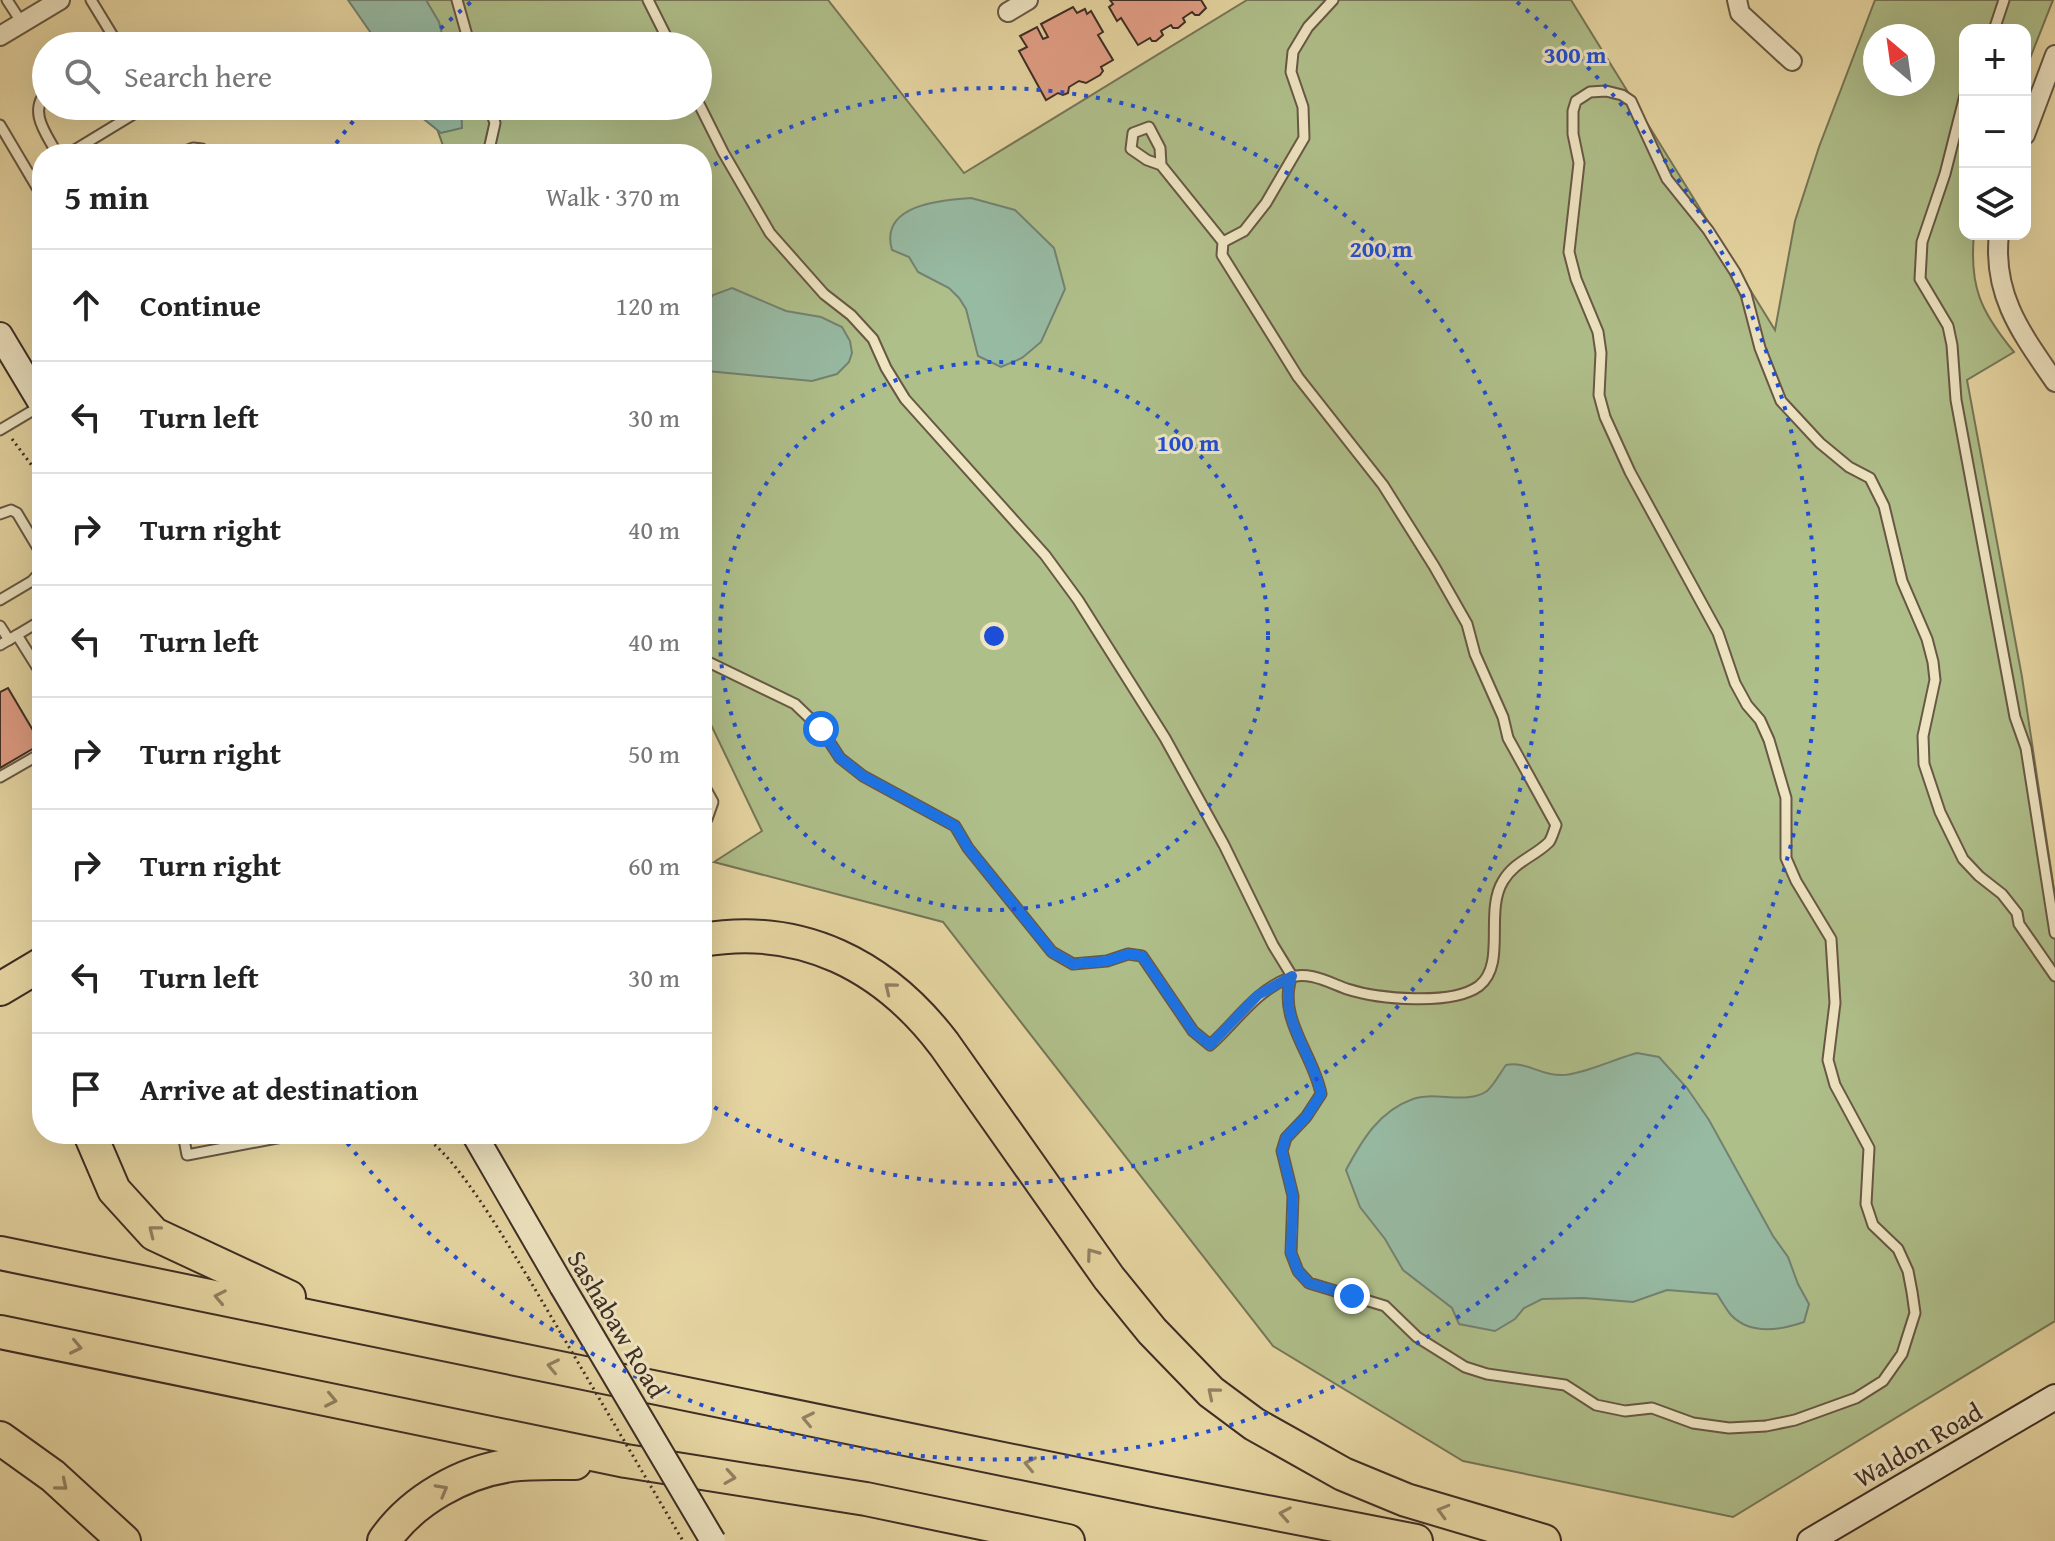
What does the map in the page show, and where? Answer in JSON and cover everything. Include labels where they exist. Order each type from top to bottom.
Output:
[{"type":"highway","points":[[712,940],[763,937],[808,945],[863,968],[896,992],[944,1044],[1139,1316],[1201,1382],[1254,1424],[1343,1474],[1406,1500],[1544,1541]]},
{"type":"highway","points":[[0,989],[32,970]]},
{"type":"highway","points":[[92,1144],[114,1190],[154,1234],[261,1286],[307,1305],[339,1312],[378,1329]]},
{"type":"highway","points":[[0,1253],[1416,1541]]},
{"type":"highway","points":[[0,1332],[626,1461],[866,1499],[1068,1541]]},
{"type":"highway","points":[[0,1438],[53,1476],[124,1541]]},
{"type":"highway","points":[[384,1541],[413,1510],[433,1495],[488,1470],[513,1465],[626,1461]]},
{"type":"main road","points":[[0,335],[32,388]]},
{"type":"main road","name":"Sashabaw Road","points":[[480,1144],[713,1541]]},
{"type":"main road","name":"Waldon Road","points":[[1810,1541],[2055,1397]]},
{"type":"street","points":[[0,36],[60,0]]},
{"type":"street","points":[[1008,12],[1028,0]]},
{"type":"street","points":[[1737,0],[1740,13],[1792,61]]},
{"type":"street","points":[[2031,119],[2055,55]]},
{"type":"street","points":[[1999,240],[1999,281],[2009,311],[2055,382]]},
{"type":"lane","points":[[7,0],[22,23]]},
{"type":"lane","points":[[91,0],[110,32]]},
{"type":"lane","points":[[457,0],[466,32]]},
{"type":"lane","points":[[648,0],[664,32]]},
{"type":"lane","points":[[1223,242],[1244,231],[1266,203],[1304,138],[1303,107],[1291,72],[1293,52],[1308,27],[1333,0]]},
{"type":"lane","points":[[1996,24],[2004,0]]},
{"type":"lane","points":[[1292,976],[1288,987],[1294,1028],[1318,1077],[1321,1094],[1306,1117],[1286,1138],[1282,1151],[1293,1196],[1291,1253],[1298,1271],[1309,1283],[1385,1306],[1417,1337],[1465,1367],[1487,1374],[1565,1385],[1596,1405],[1625,1411],[1652,1408],[1693,1423],[1729,1428],[1766,1426],[1795,1420],[1856,1398],[1883,1381],[1902,1354],[1915,1313],[1908,1271],[1898,1249],[1873,1225],[1866,1204],[1869,1148],[1835,1085],[1828,1060],[1835,1003],[1831,939],[1786,858],[1786,798],[1769,740],[1760,720],[1735,683],[1718,633],[1630,472],[1605,417],[1599,395],[1601,353],[1598,332],[1576,279],[1569,252],[1579,163],[1573,134],[1573,111],[1576,101],[1583,95],[1606,91],[1631,101],[1667,179],[1708,230],[1735,272],[1746,294],[1760,348],[1781,401],[1820,443],[1849,467],[1870,478],[1884,506],[1902,581],[1927,639],[1933,662],[1935,680],[1923,736],[1924,764],[1940,812],[1963,859],[2002,894],[2017,913],[2019,924],[2055,976]]},
{"type":"lane","points":[[1965,96],[1945,174],[1922,242],[1920,279],[1948,326],[1952,345],[1956,400],[2007,674],[2029,763],[2055,933]]},
{"type":"lane","points":[[38,120],[51,144]]},
{"type":"lane","points":[[84,144],[124,120]]},
{"type":"lane","points":[[490,144],[494,120]]},
{"type":"lane","points":[[707,120],[770,233],[824,294],[851,315],[873,339],[905,399],[1027,534],[1078,600],[1165,738],[1292,976]]},
{"type":"lane","points":[[0,125],[31,177]]},
{"type":"lane","points":[[712,664],[795,704],[821,729],[840,758],[863,776],[955,826],[968,848],[1052,952],[1073,964],[1107,961],[1128,954],[1142,956],[1193,1031],[1210,1045],[1258,995],[1292,976],[1325,979],[1349,990],[1404,999],[1449,998],[1480,985],[1492,965],[1495,952],[1494,904],[1502,883],[1518,863],[1550,841],[1556,825],[1508,738],[1503,717],[1475,654],[1467,624],[1434,566],[1383,485],[1298,377],[1222,255],[1223,242],[1161,165]]},
{"type":"lane","points":[[3,429],[32,411]]},
{"type":"lane","points":[[0,514],[11,510],[17,513],[32,538]]},
{"type":"lane","points":[[0,600],[32,581]]},
{"type":"lane","points":[[0,626],[32,664]]},
{"type":"lane","points":[[9,640],[32,626]]},
{"type":"lane","points":[[0,777],[32,759]]},
{"type":"lane","points":[[185,1144],[187,1155],[245,1144]]},
{"type":"path","points":[[3,429],[32,467]]},
{"type":"path","points":[[432,1144],[446,1156],[493,1221],[683,1541]]},
{"type":"shaded area","points":[[348,0],[426,0],[442,32],[370,32]]},
{"type":"shaded area","points":[[393,0],[828,0],[964,173],[1247,0],[1571,0],[1775,330],[1795,221],[1819,147],[1863,32],[1863,96],[1935,96],[1935,24],[1866,24],[1875,0],[2053,0],[2031,56],[2031,24],[1959,24],[1959,240],[1974,240],[1974,269],[1980,298],[1993,324],[2014,352],[1967,380],[2022,677],[2055,896],[2055,1321],[1733,1517],[1463,1461],[1273,1346],[943,922],[714,862],[762,831],[712,727],[712,144],[442,144],[434,120],[712,120],[712,32],[403,32]]},
{"type":"shaded area","points":[[425,120],[462,120],[462,128],[441,133]]},
{"type":"shaded area","points":[[971,198],[1015,210],[1054,248],[1065,289],[1041,342],[1022,358],[1001,367],[978,356],[966,309],[959,298],[949,288],[918,272],[909,257],[892,250],[890,235],[894,223],[903,214],[929,203]]},
{"type":"shaded area","points":[[732,288],[786,311],[821,317],[842,327],[850,341],[852,353],[849,362],[837,374],[812,381],[712,371],[713,295]]},
{"type":"shaded area","points":[[1637,1053],[1659,1057],[1687,1088],[1709,1120],[1773,1236],[1788,1257],[1809,1304],[1804,1322],[1776,1329],[1757,1329],[1731,1315],[1717,1294],[1667,1290],[1633,1302],[1542,1299],[1524,1308],[1515,1319],[1495,1331],[1459,1324],[1452,1308],[1403,1270],[1385,1239],[1360,1207],[1346,1170],[1365,1138],[1390,1111],[1413,1099],[1431,1096],[1461,1098],[1487,1091],[1506,1065],[1521,1065],[1562,1075]]},
{"type":"building","points":[[1110,0],[1201,0],[1206,8],[1199,15],[1192,12],[1183,18],[1185,22],[1178,28],[1171,25],[1161,31],[1163,35],[1156,41],[1150,38],[1138,45],[1121,18],[1117,21],[1109,7],[1113,4]]},
{"type":"building","points":[[1073,7],[1077,13],[1085,9],[1087,14],[1091,11],[1103,32],[1098,35],[1113,60],[1101,67],[1103,71],[1100,75],[1086,83],[1079,81],[1069,87],[1068,93],[1058,93],[1046,100],[1019,51],[1027,47],[1020,36],[1037,27],[1043,39],[1048,37],[1041,24]]},
{"type":"building","points":[[8,688],[32,729],[32,749],[0,768],[0,692]]},
{"type":"route","points":[[821,729],[840,758],[863,776],[955,826],[968,848],[1052,952],[1073,964],[1107,961],[1128,954],[1142,956],[1193,1031],[1210,1045],[1258,995],[1292,976],[1288,987],[1294,1028],[1318,1077],[1321,1094],[1306,1117],[1286,1138],[1282,1151],[1293,1196],[1291,1253],[1298,1271],[1309,1283],[1352,1296]]}]
